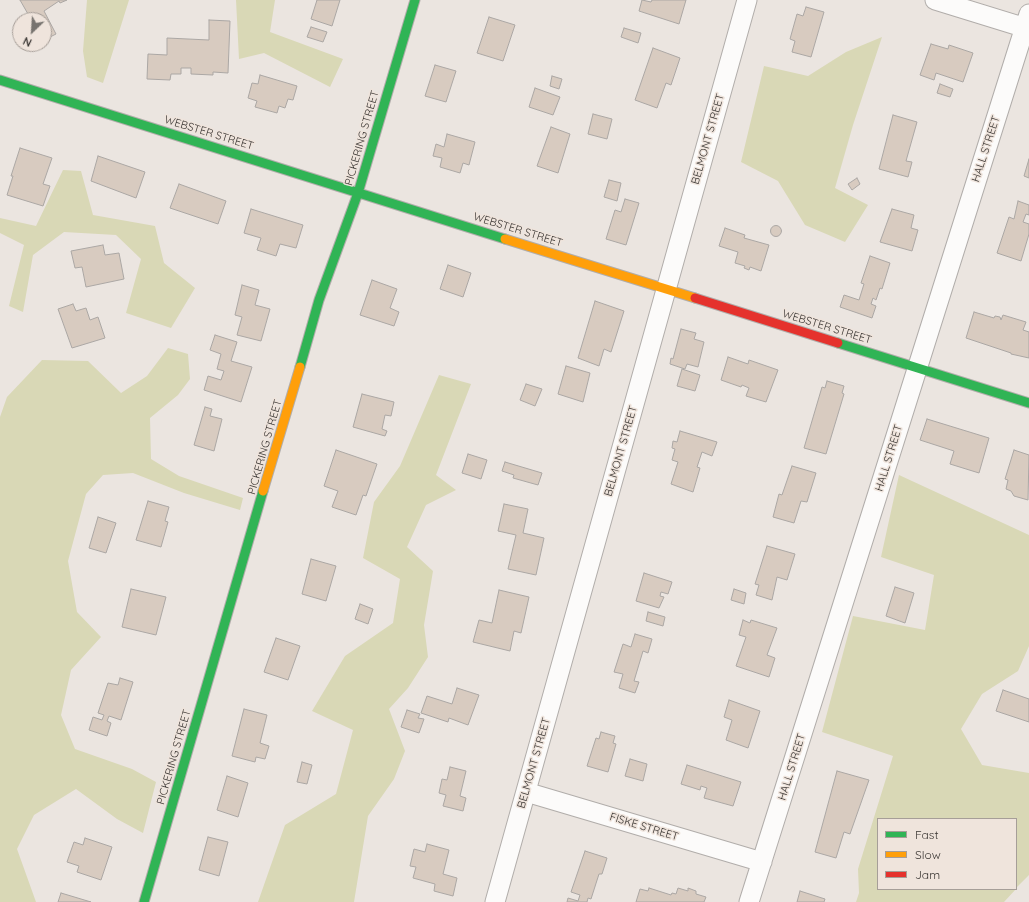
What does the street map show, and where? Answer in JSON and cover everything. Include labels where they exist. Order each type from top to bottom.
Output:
[{"type":"street","name":"PICKERING STREET","points":[[144,902],[319,300],[358,193],[415,0]]},
{"type":"street","name":"BELMONT STREET","points":[[495,902],[747,0]]},
{"type":"street","points":[[935,0],[1028,24]]},
{"type":"street","name":"HALL STREET","points":[[749,902],[1028,24]]},
{"type":"street","name":"WEBSTER STREET","points":[[0,80],[1029,403]]},
{"type":"street","name":"FISKE STREET","points":[[526,792],[762,862]]},
{"type":"green space","points":[[87,0],[129,0],[103,83],[87,77],[83,51]]},
{"type":"green space","points":[[236,0],[275,0],[270,32],[343,59],[330,87],[264,53],[239,59]]},
{"type":"green space","points":[[882,37],[853,125],[835,188],[868,205],[845,242],[805,225],[778,181],[741,162],[764,66],[808,76],[846,52]]},
{"type":"green space","points":[[63,170],[81,171],[93,215],[155,226],[164,263],[195,288],[171,328],[126,313],[141,259],[116,235],[64,232],[33,255],[23,312],[9,306],[24,245],[0,233],[0,218],[36,226]]},
{"type":"green space","points":[[168,348],[188,354],[190,379],[178,395],[150,418],[151,459],[179,476],[243,498],[240,510],[184,493],[133,473],[103,475],[86,494],[68,561],[77,612],[101,637],[71,670],[61,715],[75,749],[132,769],[156,782],[143,833],[117,819],[76,789],[34,815],[17,849],[36,902],[0,902],[0,417],[7,397],[42,360],[88,361],[121,393],[147,376]]},
{"type":"green space","points":[[439,375],[471,384],[436,475],[456,490],[426,505],[407,547],[433,571],[424,625],[428,657],[408,688],[389,709],[405,751],[394,779],[368,816],[354,902],[258,902],[285,825],[336,794],[353,730],[312,711],[345,656],[393,623],[400,579],[363,558],[374,502],[400,466]]},
{"type":"green space","points":[[899,475],[1029,535],[1029,646],[1018,671],[982,694],[961,729],[982,765],[1029,773],[1029,875],[1017,887],[1017,818],[877,818],[877,890],[1015,890],[1004,902],[856,902],[859,893],[858,869],[893,756],[822,732],[853,616],[925,630],[934,575],[881,557]]},
{"type":"building","points":[[20,0],[67,0],[60,3],[59,1],[45,12],[27,12]]},
{"type":"building","points":[[317,0],[340,0],[332,26],[311,19]]},
{"type":"building","points":[[642,0],[651,2],[652,0],[686,0],[679,24],[639,11]]},
{"type":"building","points":[[806,7],[824,12],[811,57],[792,52],[795,41],[790,39],[797,14],[803,16]]},
{"type":"building","points":[[489,17],[515,25],[503,61],[477,53]]},
{"type":"building","points":[[209,20],[230,21],[228,73],[213,72],[213,75],[191,74],[191,68],[181,68],[181,74],[171,74],[170,80],[147,79],[148,54],[167,55],[167,38],[209,40]]},
{"type":"building","points":[[52,26],[56,34],[52,36]]},
{"type":"building","points":[[311,27],[327,32],[323,42],[307,37]]},
{"type":"building","points":[[624,28],[641,33],[638,43],[621,37]]},
{"type":"building","points":[[931,44],[948,49],[949,45],[973,53],[963,82],[936,73],[934,80],[920,75]]},
{"type":"building","points":[[653,48],[680,58],[671,85],[666,83],[657,108],[635,100]]},
{"type":"building","points":[[435,65],[456,71],[446,102],[425,96]]},
{"type":"building","points":[[260,75],[297,86],[293,100],[288,99],[285,108],[279,106],[277,113],[255,107],[257,101],[248,98],[252,83],[258,84]]},
{"type":"building","points":[[552,76],[562,79],[559,89],[550,86]]},
{"type":"building","points":[[940,84],[953,89],[950,97],[937,93]]},
{"type":"building","points":[[535,88],[560,97],[553,115],[529,107]]},
{"type":"building","points":[[593,114],[612,119],[607,139],[588,134]]},
{"type":"building","points":[[893,115],[917,122],[906,161],[912,162],[908,177],[879,169]]},
{"type":"building","points":[[551,127],[570,134],[558,173],[537,166]]},
{"type":"building","points":[[447,134],[475,142],[469,165],[463,163],[460,173],[440,167],[442,158],[433,156],[436,144],[444,147]]},
{"type":"building","points":[[20,148],[52,158],[43,184],[50,186],[43,206],[7,195],[13,176],[11,176]]},
{"type":"building","points":[[98,156],[145,172],[136,198],[91,181]]},
{"type":"building","points":[[1029,159],[1029,178],[1024,176]]},
{"type":"building","points":[[857,178],[860,184],[852,190],[848,184]]},
{"type":"building","points":[[609,180],[621,183],[617,201],[604,197]]},
{"type":"building","points":[[179,184],[226,201],[218,224],[170,208]]},
{"type":"building","points":[[625,199],[639,203],[626,245],[606,239],[615,210],[621,212]]},
{"type":"building","points":[[1018,201],[1029,205],[1029,215],[1026,214],[1023,222],[1029,224],[1029,234],[1021,261],[997,253],[1009,217],[1014,219]]},
{"type":"building","points":[[251,209],[303,225],[296,248],[280,244],[276,256],[257,250],[261,238],[244,233]]},
{"type":"building","points":[[892,209],[914,215],[911,228],[918,230],[912,251],[880,242]]},
{"type":"building","points":[[774,226],[778,226],[780,227],[780,235],[774,236],[771,233],[771,229]]},
{"type":"building","points":[[725,228],[745,235],[744,238],[769,245],[761,271],[750,267],[749,270],[744,268],[745,266],[735,263],[738,252],[719,246]]},
{"type":"building","points":[[103,245],[105,255],[119,253],[124,279],[86,287],[82,267],[75,268],[71,251]]},
{"type":"building","points":[[870,256],[890,263],[882,289],[880,288],[876,300],[873,298],[871,304],[876,306],[872,318],[840,307],[844,295],[859,300],[864,284],[861,283]]},
{"type":"building","points":[[448,265],[471,273],[463,297],[440,289]]},
{"type":"building","points":[[372,280],[397,289],[390,308],[399,312],[394,326],[360,315]]},
{"type":"building","points":[[242,285],[259,290],[255,305],[270,309],[261,341],[237,335],[242,317],[235,315]]},
{"type":"building","points":[[595,301],[624,311],[611,352],[604,349],[599,366],[578,358]]},
{"type":"building","points":[[73,304],[76,311],[86,308],[90,320],[98,317],[105,338],[72,348],[58,309]]},
{"type":"building","points":[[974,312],[994,318],[995,316],[1000,317],[1001,320],[1003,315],[1026,322],[1023,330],[1029,332],[1029,358],[1011,354],[966,338]]},
{"type":"building","points":[[681,329],[696,333],[694,339],[704,342],[698,367],[687,364],[685,369],[670,364],[671,358],[673,359]]},
{"type":"building","points":[[215,335],[237,342],[231,361],[252,367],[241,402],[204,390],[208,376],[221,380],[224,371],[217,369],[221,354],[210,350]]},
{"type":"building","points":[[728,357],[748,364],[749,360],[778,370],[766,402],[746,396],[749,388],[742,385],[741,387],[721,380]]},
{"type":"building","points":[[566,366],[590,373],[583,402],[558,394]]},
{"type":"building","points":[[682,369],[700,375],[695,391],[677,386]]},
{"type":"building","points":[[827,381],[844,386],[842,393],[844,394],[826,454],[804,448],[822,387],[825,388]]},
{"type":"building","points":[[526,384],[542,389],[535,406],[520,400]]},
{"type":"building","points":[[362,394],[394,402],[391,416],[385,415],[382,429],[387,431],[385,436],[353,427]]},
{"type":"building","points":[[205,407],[212,409],[210,416],[222,419],[214,451],[194,445]]},
{"type":"building","points":[[927,419],[989,438],[979,473],[950,464],[954,451],[920,440]]},
{"type":"building","points":[[680,431],[717,442],[712,456],[702,452],[697,467],[700,468],[693,492],[671,484],[678,462],[672,460],[675,449],[672,448],[673,441],[677,442]]},
{"type":"building","points":[[336,450],[377,464],[366,496],[363,495],[356,515],[332,507],[338,491],[324,486]]},
{"type":"building","points":[[1014,450],[1029,455],[1028,500],[1014,496],[1011,491],[1006,489],[1008,480],[1005,479]]},
{"type":"building","points":[[468,454],[487,460],[481,479],[462,473]]},
{"type":"building","points":[[505,462],[542,473],[538,485],[513,478],[514,475],[502,471]]},
{"type":"building","points":[[792,466],[816,473],[807,502],[801,501],[794,523],[773,517],[779,494],[782,495]]},
{"type":"building","points":[[148,501],[169,507],[165,521],[168,522],[161,547],[136,540]]},
{"type":"building","points":[[504,504],[528,509],[523,533],[544,538],[536,575],[508,569],[516,535],[498,531]]},
{"type":"building","points":[[98,517],[116,523],[106,553],[89,548]]},
{"type":"building","points":[[767,546],[795,554],[787,580],[777,577],[772,600],[756,595],[759,585],[755,584]]},
{"type":"building","points":[[311,559],[336,566],[326,601],[302,594]]},
{"type":"building","points":[[644,573],[672,582],[668,594],[661,592],[660,596],[664,597],[659,608],[636,601]]},
{"type":"building","points":[[895,587],[914,593],[905,623],[886,616]]},
{"type":"building","points":[[131,589],[166,597],[156,635],[122,627]]},
{"type":"building","points":[[734,589],[746,593],[744,604],[731,600]]},
{"type":"building","points":[[499,590],[529,597],[521,633],[514,631],[510,651],[473,642],[479,620],[492,623]]},
{"type":"building","points":[[360,604],[373,609],[368,624],[355,619]]},
{"type":"building","points":[[648,612],[665,617],[663,626],[646,621]]},
{"type":"building","points":[[743,620],[750,623],[751,620],[777,628],[767,655],[775,658],[769,677],[736,666],[746,637],[739,635]]},
{"type":"building","points":[[635,634],[652,639],[648,653],[643,651],[634,681],[639,682],[635,693],[619,688],[623,674],[614,672],[623,644],[631,647]]},
{"type":"building","points":[[276,638],[300,646],[288,680],[264,672]]},
{"type":"building","points":[[120,678],[133,682],[121,720],[109,716],[107,721],[111,723],[107,736],[89,730],[93,717],[102,720],[104,715],[98,713],[108,683],[118,685]]},
{"type":"building","points":[[457,688],[479,695],[468,725],[449,718],[448,722],[421,713],[427,696],[452,704]]},
{"type":"building","points":[[1003,690],[1029,699],[1029,722],[996,711]]},
{"type":"building","points":[[729,700],[760,711],[748,748],[726,740],[732,720],[724,717]]},
{"type":"building","points":[[244,709],[267,715],[260,743],[269,746],[265,759],[256,757],[255,762],[232,756]]},
{"type":"building","points":[[407,710],[420,714],[418,718],[424,719],[419,733],[401,727]]},
{"type":"building","points":[[601,732],[615,736],[613,743],[616,744],[608,772],[587,766],[596,738],[599,739]]},
{"type":"building","points":[[630,759],[647,764],[643,781],[625,776]]},
{"type":"building","points":[[302,762],[312,765],[307,784],[297,782]]},
{"type":"building","points":[[687,765],[741,782],[733,806],[704,798],[707,788],[701,786],[700,790],[681,784]]},
{"type":"building","points":[[450,767],[466,771],[460,796],[466,798],[463,811],[443,806],[446,795],[439,793],[442,779],[447,780]]},
{"type":"building","points":[[837,771],[869,780],[850,834],[844,832],[836,858],[815,852]]},
{"type":"building","points":[[227,776],[248,783],[238,817],[217,810]]},
{"type":"building","points":[[208,837],[228,842],[219,876],[199,870]]},
{"type":"building","points":[[85,838],[112,847],[101,880],[77,872],[79,866],[67,862],[74,842],[83,845]]},
{"type":"building","points":[[427,844],[449,850],[443,874],[457,878],[453,896],[434,891],[435,884],[413,878],[416,867],[410,866],[414,849],[425,852]]},
{"type":"building","points":[[585,851],[607,858],[602,874],[599,874],[591,899],[588,898],[587,902],[567,902],[568,898],[578,901],[580,895],[571,892]]},
{"type":"building","points":[[649,888],[671,895],[672,893],[676,894],[678,888],[688,891],[688,888],[696,891],[696,894],[706,897],[704,902],[636,902],[640,889],[648,891]]},
{"type":"building","points":[[800,891],[825,899],[824,902],[797,902]]},
{"type":"building","points":[[61,893],[91,902],[58,902]]},
{"type":"traffic: fast","points":[[300,367],[319,300],[358,193],[415,0]]},
{"type":"traffic: fast","points":[[0,80],[505,239]]},
{"type":"traffic: fast","points":[[838,343],[1029,403]]},
{"type":"traffic: fast","points":[[144,902],[263,491]]},
{"type":"traffic: slow","points":[[505,239],[695,298]]},
{"type":"traffic: slow","points":[[263,491],[300,367]]},
{"type":"traffic: jam","points":[[695,298],[838,343]]}]
